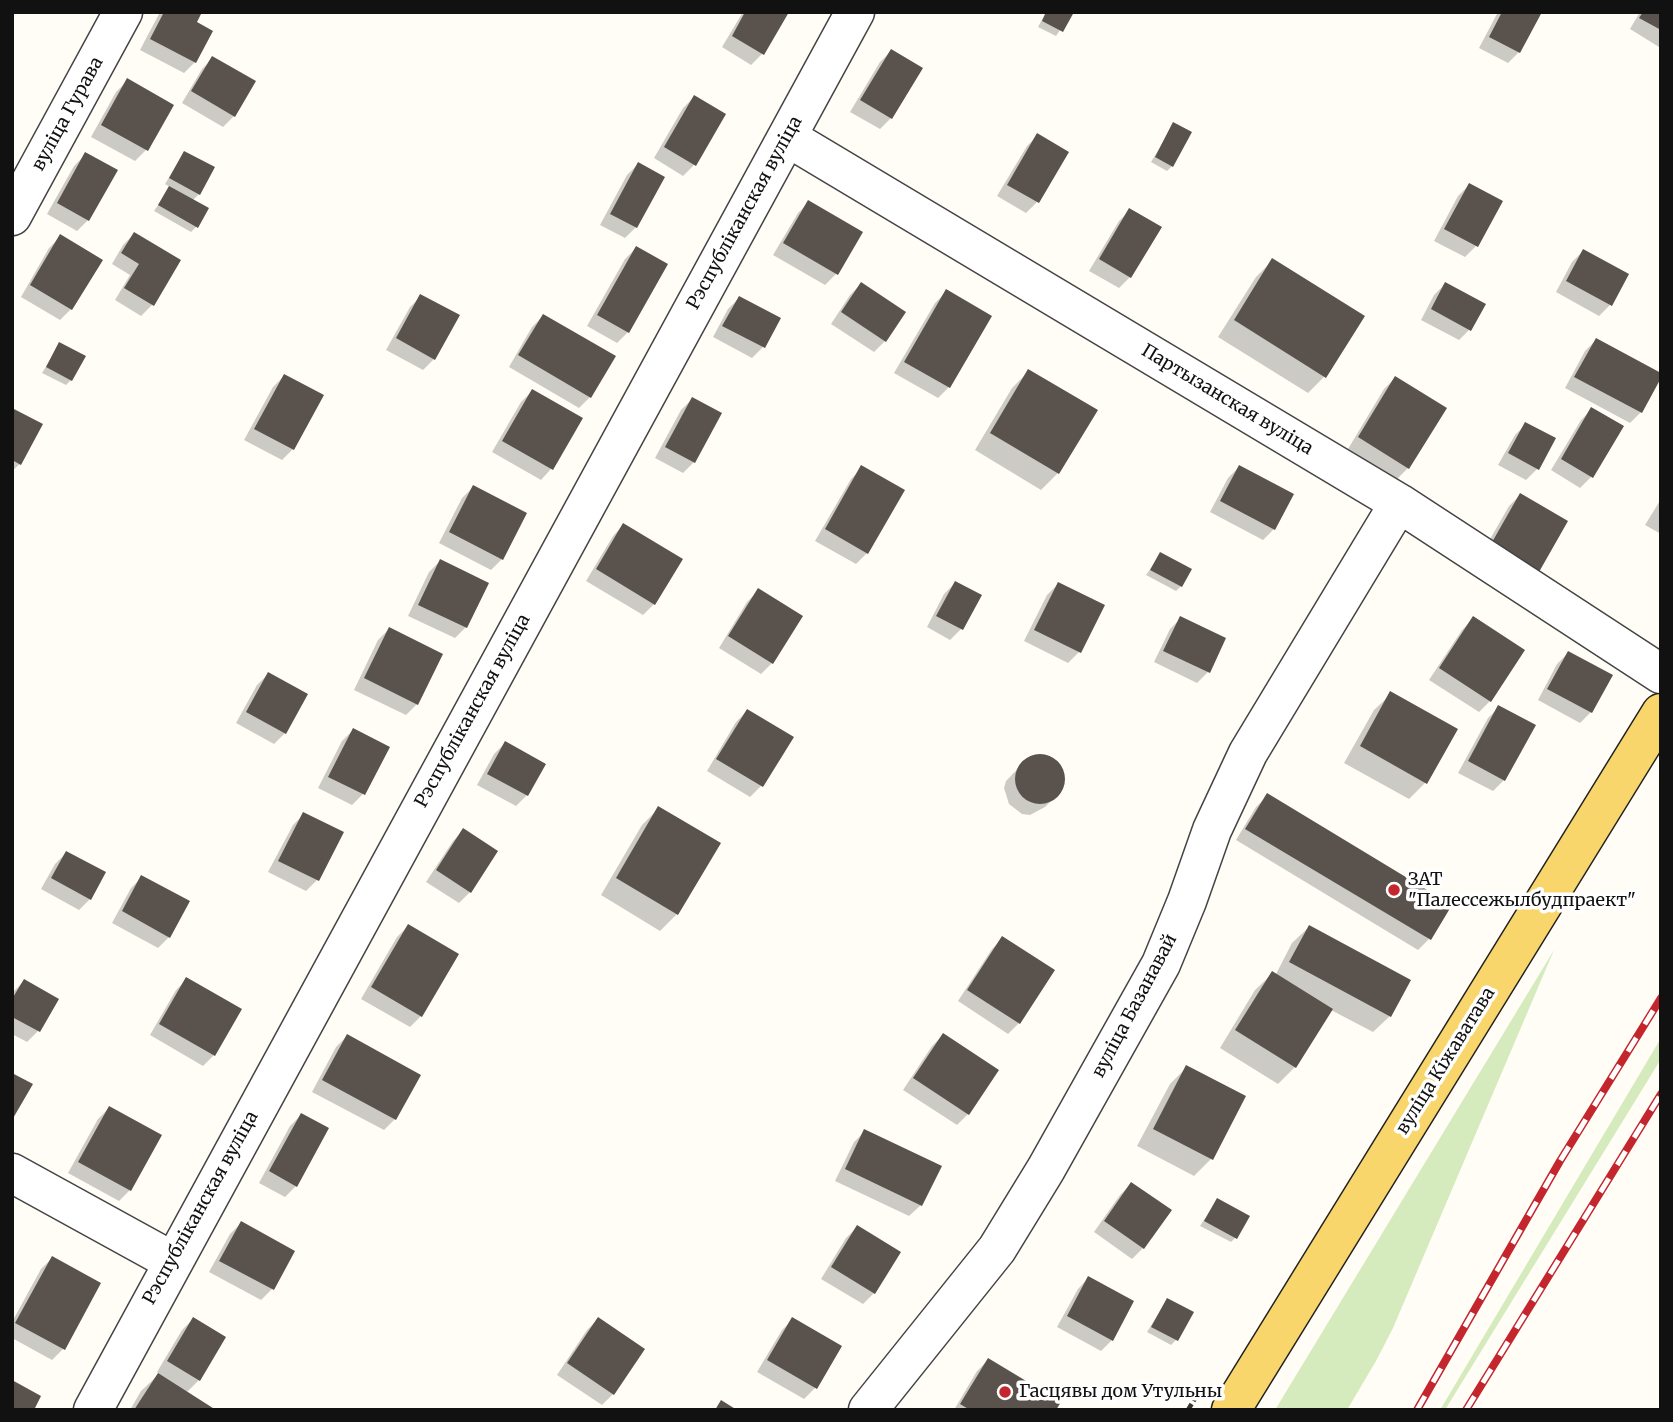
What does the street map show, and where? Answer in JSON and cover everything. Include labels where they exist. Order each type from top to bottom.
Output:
[{"type":"main road","name":"вуліца Кіжаватава","points":[[1231,1410],[1661,713]]},
{"type":"street","name":"вуліца Гурава","points":[[12,216],[123,12]]},
{"type":"street","name":"Рэспубліканская вуліца","points":[[93,1410],[855,12]]},
{"type":"street","name":"Партызанская вуліца","points":[[787,137],[1399,503],[1661,674]]},
{"type":"street","name":"вуліца Базанавай","points":[[868,1410],[997,1249],[1046,1169],[1161,964],[1212,830],[1248,753],[1399,503]]},
{"type":"street","points":[[12,1173],[172,1261]]},
{"type":"green space","points":[[1554,950],[1393,1328],[1347,1410],[1275,1410]]},
{"type":"green space","points":[[1661,1038],[1661,1059],[1445,1410],[1440,1410]]},
{"type":"building","points":[[164,12],[202,12],[197,22],[213,31],[196,63],[150,39]]},
{"type":"building","points":[[745,12],[789,12],[764,55],[732,36]]},
{"type":"building","points":[[1046,12],[1074,12],[1063,32],[1042,21]]},
{"type":"building","points":[[1502,12],[1542,12],[1520,53],[1489,37]]},
{"type":"building","points":[[1643,12],[1661,12],[1661,30],[1639,18]]},
{"type":"building","points":[[891,49],[923,68],[892,119],[860,100]]},
{"type":"building","points":[[212,56],[256,81],[235,117],[191,91]]},
{"type":"building","points":[[127,78],[174,105],[148,151],[101,125]]},
{"type":"building","points":[[694,95],[726,114],[696,166],[664,147]]},
{"type":"building","points":[[1173,122],[1192,132],[1173,167],[1155,157]]},
{"type":"building","points":[[1037,133],[1069,152],[1039,203],[1007,185]]},
{"type":"building","points":[[184,151],[215,167],[200,195],[169,178]]},
{"type":"building","points":[[85,152],[118,170],[89,221],[57,203]]},
{"type":"building","points":[[638,162],[665,177],[637,228],[610,214]]},
{"type":"building","points":[[1469,183],[1503,201],[1478,247],[1444,229]]},
{"type":"building","points":[[169,186],[209,208],[198,228],[158,205]]},
{"type":"building","points":[[808,200],[863,232],[838,275],[783,243]]},
{"type":"building","points":[[1129,208],[1162,227],[1131,278],[1099,259]]},
{"type":"building","points":[[134,232],[181,260],[154,306],[124,288],[139,264],[121,253]]},
{"type":"building","points":[[60,234],[103,260],[72,310],[30,285]]},
{"type":"building","points":[[636,246],[668,264],[629,333],[597,315]]},
{"type":"building","points":[[1583,249],[1629,274],[1612,306],[1566,281]]},
{"type":"building","points":[[1272,258],[1365,316],[1326,378],[1234,320]]},
{"type":"building","points":[[861,282],[906,312],[886,342],[841,312]]},
{"type":"building","points":[[1445,282],[1486,304],[1471,331],[1431,309]]},
{"type":"building","points":[[946,289],[992,316],[950,388],[904,362]]},
{"type":"building","points":[[420,294],[460,315],[435,360],[396,338]]},
{"type":"building","points":[[739,296],[781,318],[765,348],[722,326]]},
{"type":"building","points":[[543,314],[616,356],[591,398],[518,355]]},
{"type":"building","points":[[1596,338],[1661,373],[1661,378],[1642,413],[1574,377]]},
{"type":"building","points":[[59,342],[86,356],[72,381],[46,367]]},
{"type":"building","points":[[1028,369],[1098,410],[1059,474],[990,433]]},
{"type":"building","points":[[284,374],[324,395],[294,450],[254,429]]},
{"type":"building","points":[[1395,376],[1447,408],[1409,469],[1358,437]]},
{"type":"building","points":[[532,389],[583,418],[553,470],[502,441]]},
{"type":"building","points":[[692,397],[722,413],[695,463],[665,447]]},
{"type":"building","points":[[1591,407],[1624,426],[1593,478],[1561,459]]},
{"type":"building","points":[[12,408],[43,424],[21,465],[12,460]]},
{"type":"building","points":[[1525,422],[1556,438],[1539,470],[1508,453]]},
{"type":"building","points":[[861,465],[905,490],[868,554],[825,529]]},
{"type":"building","points":[[1239,465],[1294,494],[1275,530],[1220,501]]},
{"type":"building","points":[[473,485],[527,513],[503,560],[449,532]]},
{"type":"building","points":[[1520,493],[1568,521],[1539,572],[1491,544]]},
{"type":"building","points":[[623,523],[683,559],[655,605],[596,569]]},
{"type":"building","points":[[1160,552],[1192,569],[1182,587],[1150,570]]},
{"type":"building","points":[[440,559],[489,583],[467,628],[418,605]]},
{"type":"building","points":[[955,581],[982,595],[963,630],[936,616]]},
{"type":"building","points":[[1058,582],[1105,605],[1081,653],[1034,630]]},
{"type":"building","points":[[758,588],[803,616],[773,664],[728,636]]},
{"type":"building","points":[[1180,616],[1226,638],[1210,673],[1163,651]]},
{"type":"building","points":[[1473,616],[1525,650],[1491,702],[1439,668]]},
{"type":"building","points":[[389,627],[443,654],[418,705],[364,678]]},
{"type":"building","points":[[1568,651],[1613,675],[1592,713],[1547,689]]},
{"type":"building","points":[[268,672],[308,694],[286,734],[246,712]]},
{"type":"building","points":[[1390,691],[1458,729],[1427,784],[1360,746]]},
{"type":"building","points":[[1498,705],[1536,725],[1505,781],[1468,761]]},
{"type":"building","points":[[747,709],[794,737],[763,787],[716,759]]},
{"type":"building","points":[[353,728],[390,747],[365,795],[328,777]]},
{"type":"building","points":[[505,741],[546,764],[528,796],[487,774]]},
{"type":"building","points":[[1040,754],[1058,761],[1065,779],[1058,797],[1040,804],[1022,797],[1015,779],[1022,761]]},
{"type":"building","points":[[1267,793],[1452,905],[1431,940],[1245,829]]},
{"type":"building","points":[[658,806],[721,843],[678,915],[616,878]]},
{"type":"building","points":[[303,812],[344,832],[319,881],[278,861]]},
{"type":"building","points":[[463,828],[498,851],[471,893],[436,870]]},
{"type":"building","points":[[66,851],[106,872],[91,900],[51,878]]},
{"type":"building","points":[[141,875],[190,901],[170,938],[122,911]]},
{"type":"building","points":[[408,924],[459,954],[422,1017],[371,987]]},
{"type":"building","points":[[1309,925],[1411,980],[1391,1017],[1289,962]]},
{"type":"building","points":[[1002,936],[1055,970],[1020,1024],[967,990]]},
{"type":"building","points":[[1272,971],[1333,1009],[1296,1068],[1235,1030]]},
{"type":"building","points":[[186,977],[242,1009],[215,1056],[159,1024]]},
{"type":"building","points":[[24,979],[59,999],[40,1032],[12,1017],[12,999]]},
{"type":"building","points":[[943,1033],[999,1070],[969,1115],[913,1078]]},
{"type":"building","points":[[347,1034],[421,1075],[396,1120],[322,1080]]},
{"type":"building","points":[[1186,1065],[1246,1096],[1213,1160],[1153,1129]]},
{"type":"building","points":[[12,1073],[33,1084],[12,1120]]},
{"type":"building","points":[[109,1106],[162,1135],[131,1191],[78,1162]]},
{"type":"building","points":[[301,1113],[329,1128],[297,1187],[269,1171]]},
{"type":"building","points":[[864,1129],[942,1166],[922,1206],[845,1169]]},
{"type":"building","points":[[1131,1182],[1172,1210],[1144,1249],[1104,1221]]},
{"type":"building","points":[[1217,1198],[1250,1216],[1237,1239],[1204,1221]]},
{"type":"building","points":[[241,1221],[295,1251],[274,1290],[219,1261]]},
{"type":"building","points":[[857,1225],[901,1252],[875,1294],[831,1267]]},
{"type":"building","points":[[52,1256],[101,1283],[65,1350],[15,1323]]},
{"type":"building","points":[[1088,1276],[1134,1301],[1113,1341],[1067,1316]]},
{"type":"building","points":[[1167,1298],[1194,1312],[1178,1341],[1151,1327]]},
{"type":"building","points":[[193,1317],[226,1337],[200,1381],[167,1361]]},
{"type":"building","points":[[598,1317],[645,1349],[614,1395],[567,1363]]},
{"type":"building","points":[[792,1317],[842,1346],[817,1389],[767,1360]]},
{"type":"building","points":[[988,1358],[1061,1402],[1056,1410],[970,1410],[960,1404]]},
{"type":"building","points":[[158,1373],[216,1410],[134,1410]]},
{"type":"building","points":[[12,1380],[41,1396],[34,1410],[12,1410]]},
{"type":"building","points":[[721,1400],[737,1410],[715,1410]]},
{"type":"railway","points":[[1417,1410],[1560,1161],[1661,998]]},
{"type":"railway","points":[[1466,1410],[1661,1094]]},
{"type":"place","name":"ЗАТ \"Палессежылбудпраект\"","points":[[1394,890]]},
{"type":"place","name":"Гасцявы дом Утульны","points":[[1005,1392]]}]
